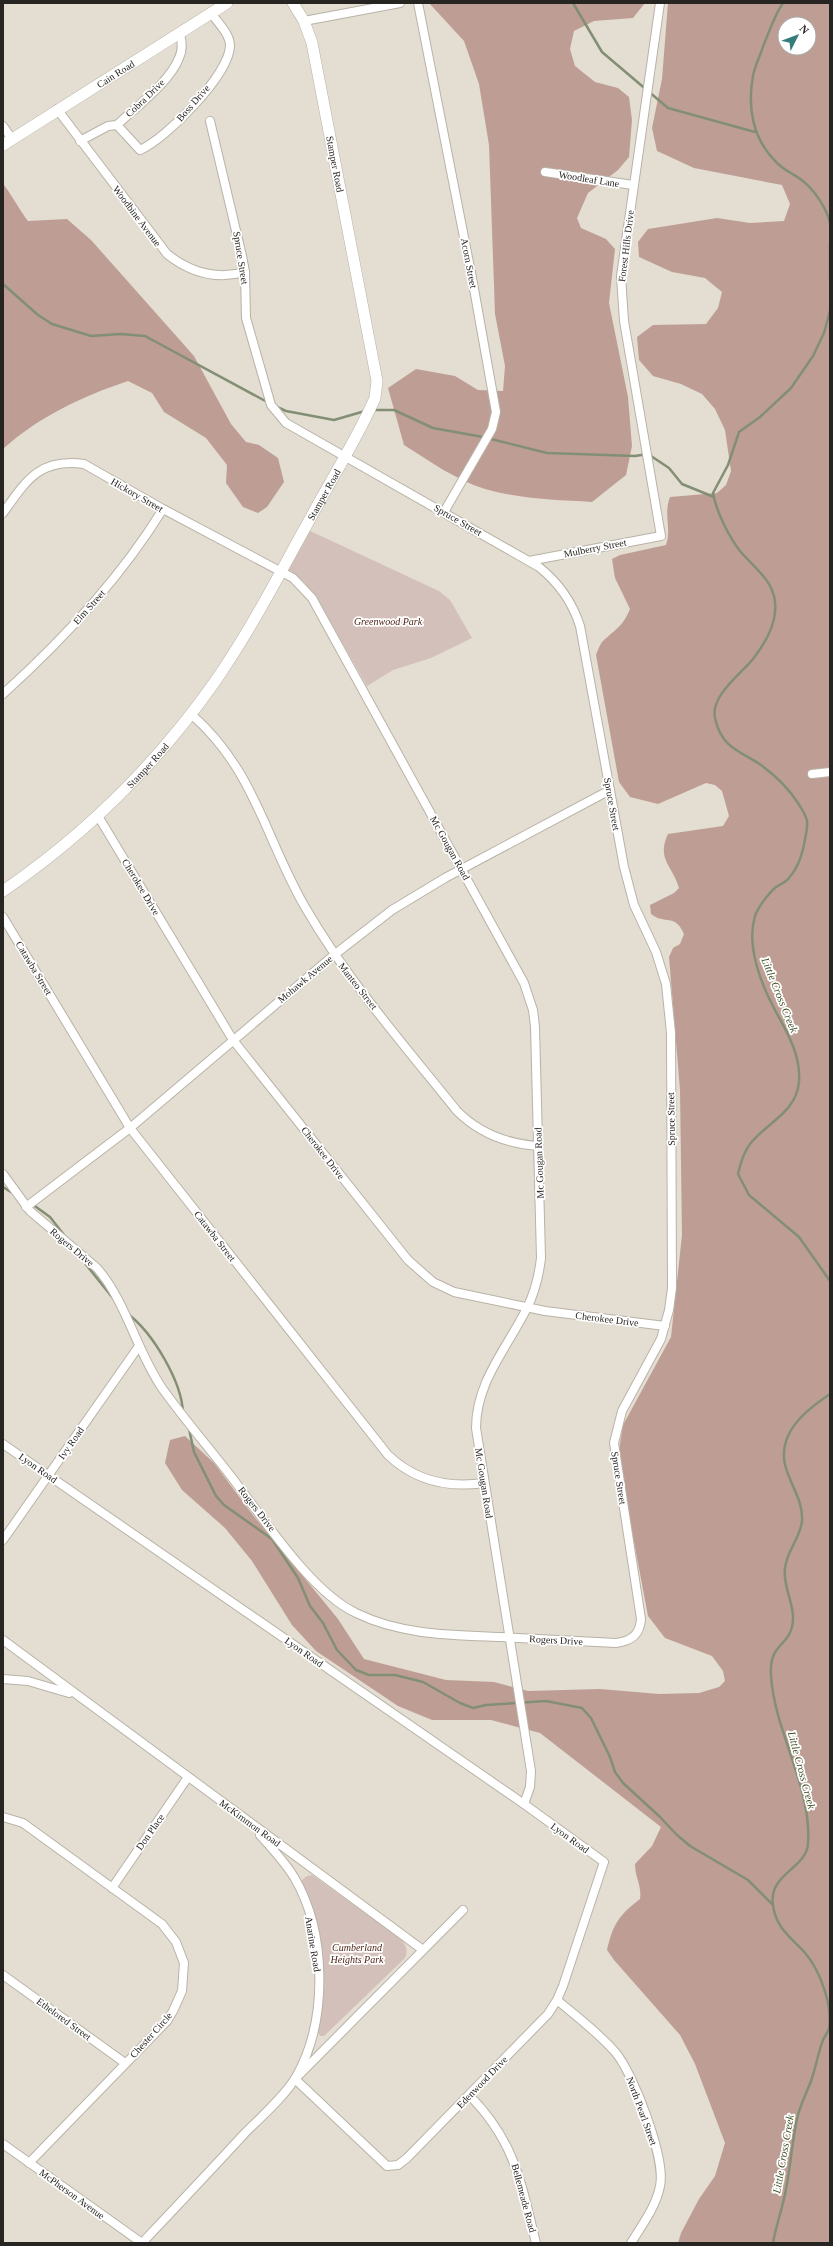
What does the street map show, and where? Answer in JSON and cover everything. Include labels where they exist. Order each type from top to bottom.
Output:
[{"type":"street","name":"Cain Road","points":[[8,142],[57,109],[180,34],[227,3]]},
{"type":"street","name":"Stamper Road","points":[[3,891],[60,849],[98,816],[145,769],[191,714],[236,649],[281,572],[373,404],[377,382],[312,43],[304,20],[293,3]]},
{"type":"street","points":[[304,20],[400,3]]},
{"type":"street","name":"Acorn Street","points":[[418,3],[474,283],[496,412],[492,429],[444,512]]},
{"type":"street","name":"Forest Hills Drive","points":[[660,3],[622,265],[621,293],[624,321],[661,536]]},
{"type":"street","name":"Boss Drive","points":[[117,125],[140,150],[155,142],[205,93],[229,53],[230,44],[228,36],[212,14]]},
{"type":"street","name":"Cobra Drive","points":[[80,141],[108,126],[117,125],[169,75],[180,57],[182,43],[180,34]]},
{"type":"street","name":"Woodbine Avenue","points":[[57,109],[167,254],[186,267],[207,274],[230,276],[245,272]]},
{"type":"street","name":"Spruce Street","points":[[210,121],[245,272],[246,318],[274,410],[286,423],[530,561],[556,582],[566,595],[577,615],[629,889],[641,921],[662,968],[671,1033],[672,1288],[664,1326],[654,1354],[622,1411],[614,1438],[614,1455],[641,1619],[639,1630],[632,1639]]},
{"type":"street","points":[[3,126],[8,142]]},
{"type":"street","name":"Woodleaf Lane","points":[[545,172],[633,185]]},
{"type":"street","name":"Hickory Street","points":[[3,513],[26,481],[35,473],[45,467],[71,463],[84,464],[163,509],[281,572]]},
{"type":"street","name":"Elm Street","points":[[3,694],[77,620],[124,568],[163,509]]},
{"type":"street","name":"Mulberry Street","points":[[530,561],[661,536]]},
{"type":"street","name":"Mc Gougan Road","points":[[281,572],[297,581],[312,598],[517,968],[530,999],[535,1027],[539,1146],[541,1258],[539,1275],[528,1308],[484,1384],[477,1405],[476,1428],[531,1770],[530,1787],[524,1804]]},
{"type":"street","name":"Manteo Street","points":[[191,714],[216,737],[242,774],[291,881],[334,955],[465,1119],[494,1137],[509,1142],[539,1146]]},
{"type":"street","points":[[812,774],[830,772]]},
{"type":"street","name":"Mohawk Avenue","points":[[26,1207],[130,1128],[334,955],[392,910],[416,895],[610,790]]},
{"type":"street","name":"Cherokee Drive","points":[[98,816],[233,1040],[408,1260],[420,1272],[433,1282],[454,1292],[528,1308],[664,1326]]},
{"type":"street","name":"Catawba Street","points":[[3,917],[130,1128],[396,1463],[415,1475],[436,1482],[453,1485],[484,1483]]},
{"type":"street","name":"Rogers Drive","points":[[3,1174],[26,1207],[104,1276],[125,1310],[139,1346],[163,1389],[284,1544],[313,1579],[333,1599],[357,1614],[394,1626],[439,1634],[616,1643],[627,1642],[632,1639]]},
{"type":"street","name":"Ivy Road","points":[[3,1540],[139,1346]]},
{"type":"street","name":"Lyon Road","points":[[3,1444],[524,1804],[604,1862]]},
{"type":"street","name":"McKimmon Road","points":[[3,1640],[250,1824],[320,1873],[423,1950]]},
{"type":"street","name":"McKimmon Road","points":[[3,1679],[28,1680],[77,1696]]},
{"type":"street","name":"Don Place","points":[[112,1888],[188,1777]]},
{"type":"street","name":"Chester Circle","points":[[3,1817],[23,1823],[162,1924],[170,1932],[181,1952],[185,1968],[182,1991],[173,2011],[125,2064],[29,2163]]},
{"type":"street","name":"Anarine Road","points":[[250,1824],[281,1858],[294,1878],[305,1901],[313,1928],[319,1973],[317,2018],[308,2051],[295,2078]]},
{"type":"street","name":"Edenwood Drive","points":[[295,2078],[383,2163],[393,2167],[398,2165],[407,2158],[548,2014],[557,2000],[604,1862]]},
{"type":"street","name":"Anarine Road","points":[[142,2243],[295,2078],[463,1910]]},
{"type":"street","name":"Ethelored Street","points":[[3,1975],[125,2064]]},
{"type":"street","name":"North Pearl Street","points":[[557,2000],[606,2042],[626,2068],[658,2154],[661,2182],[657,2198],[631,2243]]},
{"type":"street","name":"Bellemeade Road","points":[[468,2095],[498,2131],[514,2160],[536,2243]]},
{"type":"street","name":"McPherson Avenue","points":[[3,2144],[142,2243]]},
{"type":"green space","name":"Greenwood Park","points":[[308,530],[439,591],[450,600],[472,638],[431,658],[393,670],[367,686],[316,596],[304,582],[288,569]]},
{"type":"green space","name":"Cumberland Heights Park","points":[[312,1875],[401,1939],[407,1951],[404,1959],[324,2036],[320,2036],[315,2028],[321,1988],[301,1881],[307,1876]]},
{"type":"shaded area","points":[[429,3],[645,3],[633,18],[594,21],[574,31],[570,49],[575,66],[595,82],[618,88],[629,97],[632,120],[629,157],[618,170],[588,193],[577,218],[581,228],[606,239],[615,249],[609,303],[628,397],[632,446],[626,475],[592,502],[525,497],[485,489],[464,481],[433,464],[404,445],[388,388],[416,369],[455,376],[478,390],[503,391],[505,366],[495,314],[489,145],[479,84],[464,41]]},
{"type":"shaded area","points":[[668,3],[830,3],[830,2243],[678,2243],[681,2233],[699,2199],[715,2176],[725,2143],[695,2064],[680,2035],[614,1960],[607,1950],[612,1933],[618,1921],[627,1910],[640,1899],[640,1890],[635,1864],[652,1846],[661,1827],[540,1733],[491,1720],[432,1720],[398,1706],[316,1651],[292,1625],[252,1561],[225,1528],[182,1490],[165,1463],[170,1440],[185,1436],[214,1463],[252,1514],[338,1619],[364,1659],[446,1680],[494,1682],[528,1691],[600,1689],[659,1694],[699,1693],[719,1687],[725,1681],[723,1671],[712,1656],[665,1638],[648,1616],[618,1457],[623,1425],[671,1337],[682,1235],[680,1090],[669,957],[673,948],[680,944],[684,934],[681,928],[673,921],[661,919],[651,914],[650,905],[674,893],[679,888],[665,856],[664,850],[668,834],[723,826],[729,816],[722,791],[715,785],[706,783],[658,804],[630,797],[619,782],[596,655],[602,642],[622,623],[630,609],[615,578],[612,559],[620,555],[666,545],[668,539],[667,510],[670,497],[717,493],[726,485],[731,471],[725,430],[715,409],[702,394],[681,384],[653,376],[639,360],[637,337],[653,325],[706,324],[718,308],[722,292],[705,278],[672,272],[639,257],[638,242],[648,229],[717,218],[750,223],[784,221],[790,204],[782,185],[694,168],[657,151],[652,128],[662,79]]},
{"type":"shaded area","points":[[3,184],[28,221],[67,219],[91,240],[194,356],[231,424],[246,442],[259,445],[278,458],[284,482],[267,507],[258,513],[243,507],[226,483],[227,465],[206,438],[164,412],[152,393],[128,381],[94,393],[46,417],[3,449]]},
{"type":"waterway","points":[[573,3],[602,52],[668,108],[755,132]]},
{"type":"waterway","name":"Little Cross Creek","points":[[783,3],[772,23],[754,72],[751,88],[754,123],[757,134],[769,154],[780,166],[801,180],[812,190],[823,206],[830,223]]},
{"type":"waterway","name":"Little Cross Creek","points":[[830,245],[830,277]]},
{"type":"waterway","points":[[3,284],[38,315],[52,324],[91,336],[121,334],[145,336],[269,403]]},
{"type":"waterway","name":"Little Cross Creek","points":[[830,311],[824,333],[813,356],[791,388],[760,417],[739,432],[728,465],[713,493],[720,516],[732,539],[740,551],[770,585],[775,602],[773,625],[761,649],[722,694],[717,702],[715,718],[721,735],[726,741],[775,776],[794,797],[806,816],[807,821],[804,845],[797,866],[788,879],[770,893],[756,912],[752,940],[760,977],[788,1035],[798,1062],[799,1082],[797,1093],[787,1109],[750,1144],[742,1159],[738,1174],[749,1195],[799,1237],[830,1281]]},
{"type":"waterway","points":[[277,407],[286,411],[334,420],[365,411]]},
{"type":"waterway","points":[[374,410],[394,410],[433,428],[483,437],[547,453],[635,456],[648,454],[669,468],[682,484],[714,497]]},
{"type":"waterway","points":[[3,1187],[14,1194]]},
{"type":"waterway","points":[[32,1204],[50,1217],[64,1235]]},
{"type":"waterway","points":[[84,1262],[116,1302]]},
{"type":"waterway","points":[[128,1314],[138,1322],[147,1333],[172,1373],[178,1387],[183,1413]]},
{"type":"waterway","name":"Little Cross Creek","points":[[773,2243],[785,2196],[798,2115],[811,2081],[823,2040],[829,2030],[830,2019],[827,1999],[816,1970],[806,1954],[790,1938],[777,1921],[773,1905],[773,1895],[776,1886],[781,1879],[801,1860],[806,1853],[808,1844],[808,1823],[804,1801],[779,1719],[771,1676],[771,1665],[775,1652],[790,1634],[792,1627],[793,1612],[786,1582],[785,1568],[788,1556],[799,1533],[802,1521],[799,1499],[786,1470],[784,1448],[791,1429],[796,1423],[812,1407],[830,1394]]},
{"type":"waterway","points":[[189,1429],[194,1452],[216,1496],[224,1505],[272,1539],[298,1578],[310,1606],[323,1623],[337,1650],[356,1670],[369,1675],[395,1675],[423,1682],[460,1703],[473,1708],[486,1705],[546,1701],[582,1708],[591,1718],[610,1757],[615,1772],[623,1783],[690,1846],[748,1880],[772,1904]]}]
